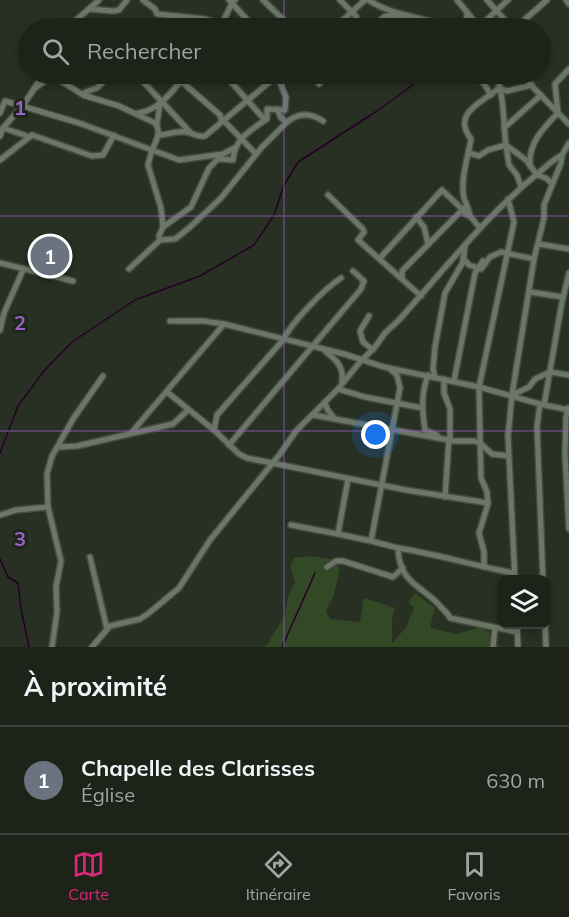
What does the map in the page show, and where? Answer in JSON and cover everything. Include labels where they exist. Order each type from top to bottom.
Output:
[{"type":"street","points":[[79,18],[99,0]]},
{"type":"street","points":[[89,9],[119,10],[127,0]]},
{"type":"street","points":[[143,0],[158,14],[196,18]]},
{"type":"street","points":[[263,0],[282,18]]},
{"type":"street","points":[[340,0],[355,18]]},
{"type":"street","points":[[344,18],[367,0],[406,18]]},
{"type":"street","points":[[457,0],[471,18]]},
{"type":"street","points":[[488,0],[503,18]]},
{"type":"street","points":[[489,18],[508,0]]},
{"type":"street","points":[[525,18],[547,0]]},
{"type":"street","points":[[566,0],[569,4]]},
{"type":"street","points":[[226,18],[232,1]]},
{"type":"street","points":[[232,1],[246,18]]},
{"type":"street","points":[[467,13],[467,18]]},
{"type":"street","points":[[384,18],[388,16],[418,18]]},
{"type":"street","points":[[531,166],[530,159],[536,137],[558,113],[555,84],[569,69]]},
{"type":"street","points":[[0,136],[3,128],[37,84]]},
{"type":"street","points":[[34,89],[41,84]]},
{"type":"street","points":[[66,84],[84,94],[136,113],[157,124]]},
{"type":"street","points":[[84,94],[101,84]]},
{"type":"street","points":[[145,84],[190,132]]},
{"type":"street","points":[[136,113],[151,110],[161,103],[178,84]]},
{"type":"street","points":[[184,84],[220,115],[223,121],[256,154]]},
{"type":"street","points":[[233,84],[265,120]]},
{"type":"street","points":[[159,135],[176,131],[190,132],[201,137],[268,84]]},
{"type":"street","points":[[0,113],[4,102],[22,105],[114,135],[179,160],[223,154],[234,148],[241,139],[267,119],[267,109],[285,110],[286,97],[281,84]]},
{"type":"street","points":[[483,84],[491,95]]},
{"type":"street","points":[[499,86],[507,91],[532,85],[569,124]]},
{"type":"street","points":[[470,216],[464,198],[463,179],[471,139],[464,130],[463,121],[468,112],[499,86]]},
{"type":"street","points":[[499,86],[505,119],[503,129],[509,165],[517,175],[521,187]]},
{"type":"street","points":[[503,129],[542,95]]},
{"type":"street","points":[[160,240],[159,236],[163,227],[161,208],[148,165],[159,135],[157,124],[161,103]]},
{"type":"street","points":[[277,109],[281,118],[287,122]]},
{"type":"street","points":[[129,269],[160,240],[175,239],[189,228],[221,198],[256,154],[287,122],[295,116],[313,114],[323,121]]},
{"type":"street","points":[[3,128],[32,135],[92,156],[104,154],[114,135]]},
{"type":"street","points":[[0,160],[32,135]]},
{"type":"street","points":[[514,575],[508,436],[512,395],[544,205],[562,154],[569,144]]},
{"type":"street","points":[[468,153],[479,156],[488,150],[506,145]]},
{"type":"street","points":[[506,145],[525,159],[537,175],[546,178],[552,184]]},
{"type":"street","points":[[163,227],[191,207],[209,168],[218,159],[233,160],[234,148]]},
{"type":"street","points":[[92,647],[112,625],[140,619],[178,588],[210,540],[296,431],[340,387],[385,333],[421,296],[480,228],[521,187],[549,162],[562,154]]},
{"type":"street","points":[[380,258],[442,189],[462,209],[464,208]]},
{"type":"street","points":[[328,195],[363,229],[358,240],[421,296]]},
{"type":"street","points":[[484,567],[484,552],[479,533],[488,503],[487,492],[481,478],[479,387],[514,222],[508,199]]},
{"type":"street","points":[[464,208],[465,214],[470,216],[480,228]]},
{"type":"street","points":[[402,279],[402,271],[464,208]]},
{"type":"street","points":[[416,217],[424,227],[428,244]]},
{"type":"street","points":[[538,244],[569,249]]},
{"type":"street","points":[[435,377],[435,347],[445,293],[464,258],[465,245]]},
{"type":"street","points":[[456,254],[464,258],[469,265],[481,269],[490,257],[501,252],[534,259]]},
{"type":"street","points":[[454,381],[475,273],[483,261]]},
{"type":"street","points":[[0,263],[73,281]]},
{"type":"street","points":[[0,330],[4,313],[23,270]]},
{"type":"street","points":[[230,445],[339,318],[364,285],[364,281],[353,271]]},
{"type":"street","points":[[543,575],[537,427],[569,273]]},
{"type":"street","points":[[214,430],[217,415],[283,340],[291,327],[327,288],[341,278]]},
{"type":"street","points":[[530,292],[563,297]]},
{"type":"street","points":[[369,316],[360,331],[363,342],[373,350]]},
{"type":"street","points":[[170,321],[204,321],[224,324],[389,368],[568,408],[565,472],[569,529]]},
{"type":"street","points":[[131,433],[224,324]]},
{"type":"street","points":[[323,350],[339,362],[343,373],[340,387]]},
{"type":"street","points":[[371,541],[400,388],[397,375],[389,368]]},
{"type":"street","points":[[398,379],[405,371]]},
{"type":"street","points":[[512,395],[529,387],[535,379],[550,372],[569,375]]},
{"type":"street","points":[[428,375],[422,390],[425,430],[450,440]]},
{"type":"street","points":[[52,647],[57,612],[56,587],[61,561],[48,507],[47,474],[52,456],[73,419],[103,376]]},
{"type":"street","points":[[444,379],[444,393],[450,409],[445,497]]},
{"type":"street","points":[[340,387],[365,397],[422,408]]},
{"type":"street","points":[[167,392],[248,458],[348,479],[488,503]]},
{"type":"street","points":[[325,402],[330,415],[335,419]]},
{"type":"street","points":[[59,447],[77,446],[173,424],[188,410]]},
{"type":"street","points":[[313,415],[450,440],[480,443],[492,454],[509,456]]},
{"type":"street","points":[[338,534],[348,479]]},
{"type":"street","points":[[0,515],[16,510],[48,507]]},
{"type":"street","points":[[291,525],[463,560],[511,575]]},
{"type":"street","points":[[398,548],[398,557],[410,582],[438,604],[450,618],[517,632],[518,647]]},
{"type":"street","points":[[90,557],[107,629]]},
{"type":"street","points":[[327,567],[336,561],[343,561],[393,577],[403,568]]},
{"type":"street","points":[[493,647],[495,628]]},
{"type":"street","points":[[545,629],[546,647]]},
{"type":"green space","points":[[311,556],[330,559],[340,568],[334,595],[326,611],[330,619],[360,622],[364,598],[395,608],[392,620],[392,644],[406,627],[414,608],[408,602],[415,593],[435,608],[430,628],[457,634],[481,627],[491,634],[499,646],[503,647],[263,647],[267,645],[285,615],[288,596],[295,582],[290,567],[294,558]]},
{"type":"waterway","points":[[0,453],[18,406],[43,372],[72,342],[135,300],[200,276],[254,245],[274,215],[284,185],[298,162],[414,84]]},
{"type":"waterway","points":[[0,559],[8,577],[18,583],[29,647]]},
{"type":"waterway","points":[[282,647],[315,573]]},
{"type":"place","name":"Chapelle des Clarisses","points":[[50,256]]}]
